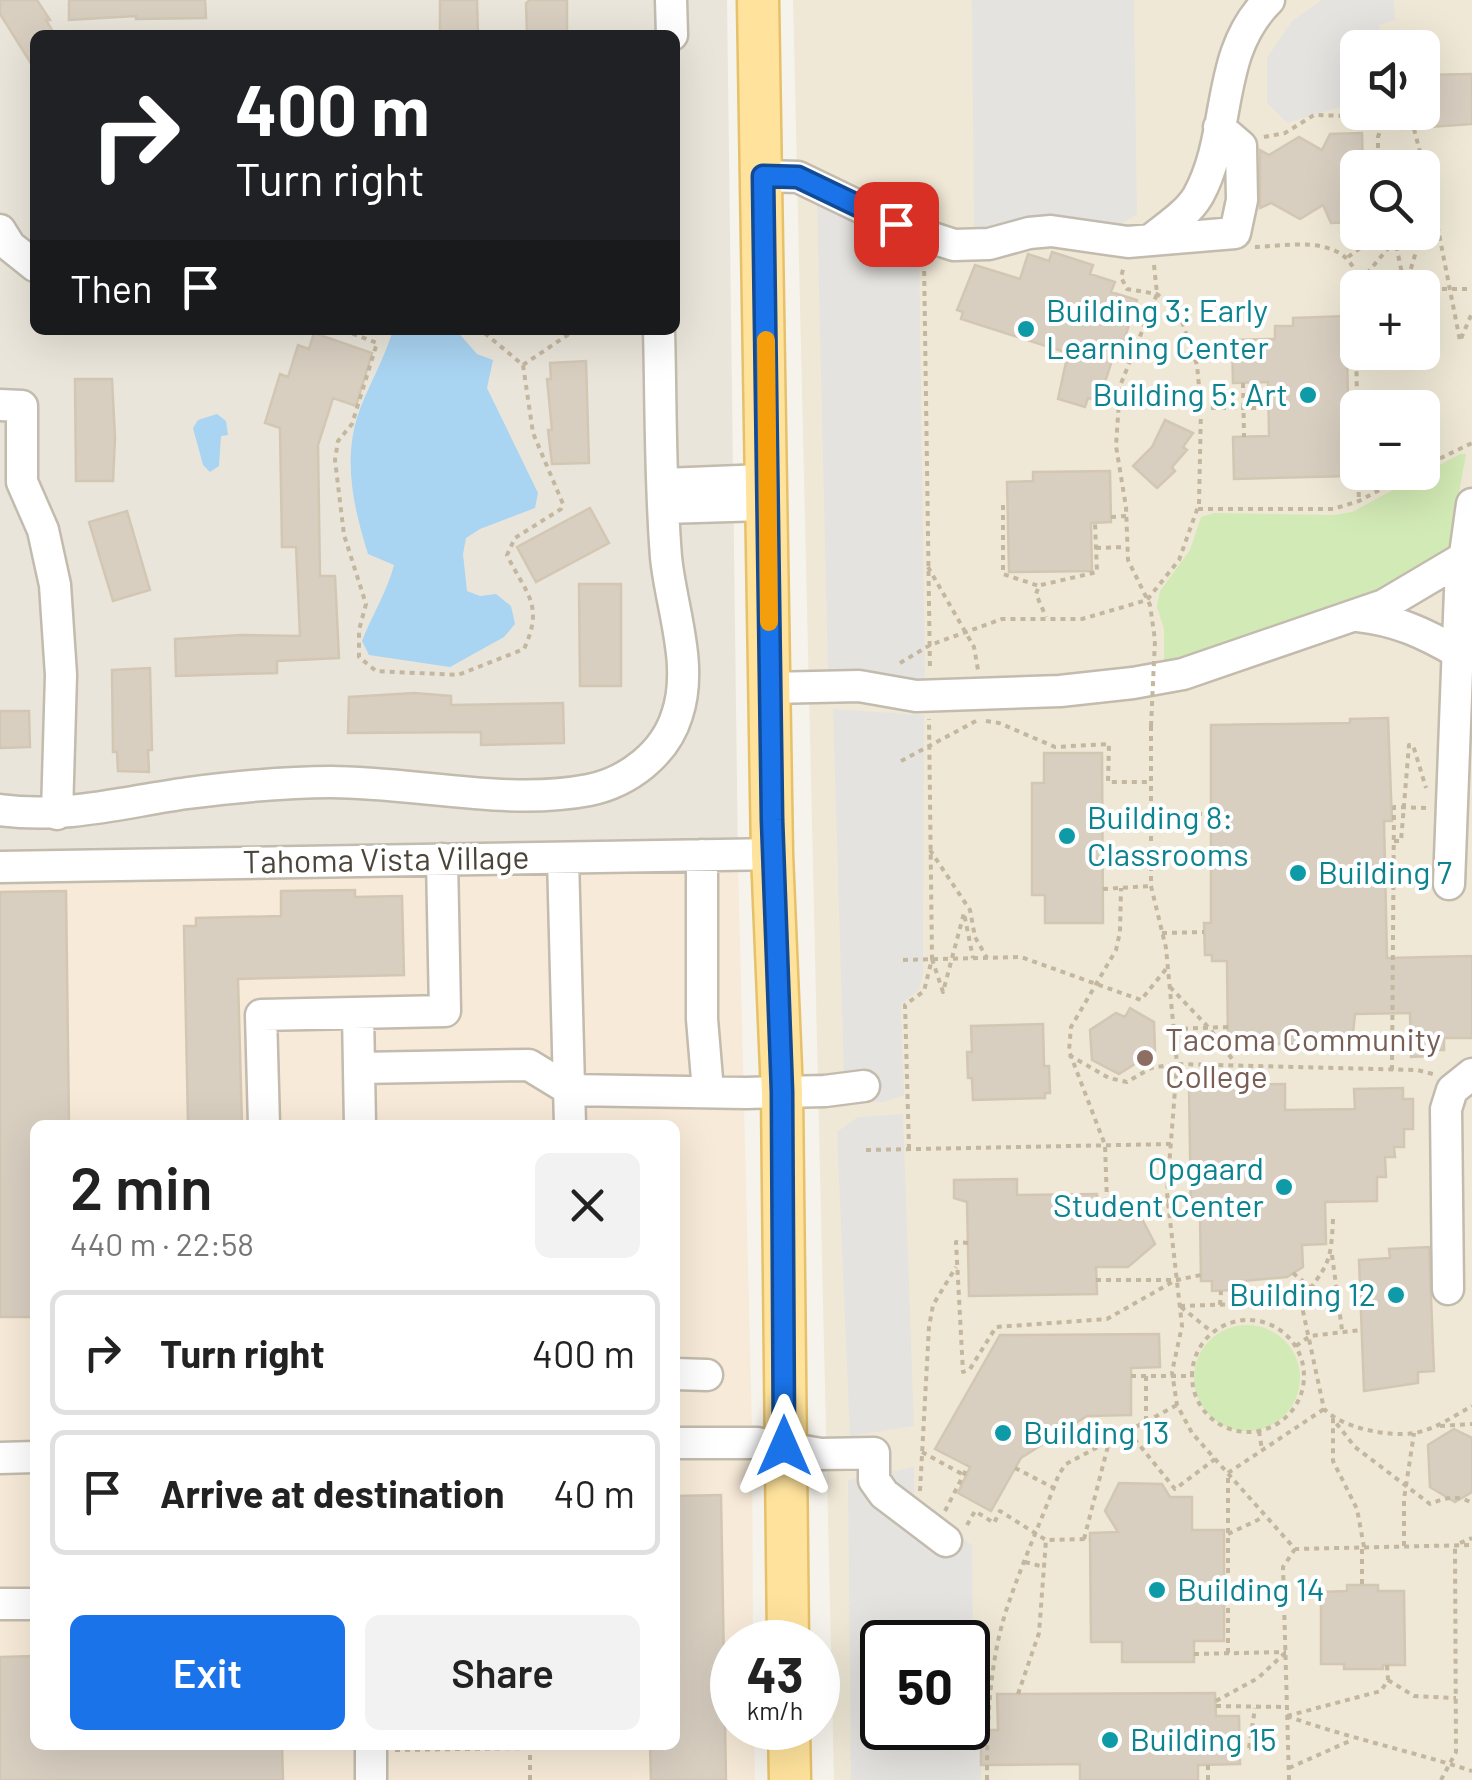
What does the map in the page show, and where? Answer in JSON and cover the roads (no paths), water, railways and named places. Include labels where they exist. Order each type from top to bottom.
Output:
[{"type":"main road","points":[[758,0],[772,854],[782,1092],[788,1620]]},
{"type":"main road","points":[[789,1750],[790,1780]]},
{"type":"lane","points":[[671,0],[672,30]]},
{"type":"lane","points":[[763,176],[798,177],[924,236],[972,246],[1051,231],[1143,250],[1236,233],[1242,200],[1229,135],[1235,49],[1251,7]]},
{"type":"lane","points":[[1143,250],[1196,200],[1229,135]]},
{"type":"lane","points":[[0,230],[10,246],[30,262]]},
{"type":"lane","points":[[0,810],[57,814],[286,783],[346,782],[526,794],[591,790],[618,780],[652,757],[678,714],[682,668],[668,580],[679,495],[660,335]]},
{"type":"lane","points":[[0,405],[22,406],[11,482],[43,530],[55,585],[61,675],[57,814]]},
{"type":"lane","points":[[679,495],[767,493]]},
{"type":"lane","points":[[1449,884],[1457,652],[1472,504]]},
{"type":"lane","points":[[769,688],[859,686],[916,696],[1060,692],[1182,674],[1384,605],[1465,558]]},
{"type":"lane","points":[[1355,616],[1386,618],[1406,625],[1457,652]]},
{"type":"lane","name":"Tahoma Vista Village","points":[[0,867],[772,854]]},
{"type":"lane","points":[[702,855],[702,1018],[708,1091]]},
{"type":"lane","points":[[563,858],[570,1120]]},
{"type":"lane","points":[[264,1120],[261,1015],[446,1011],[442,859]]},
{"type":"lane","points":[[358,1013],[360,1120]]},
{"type":"lane","points":[[359,1068],[529,1065],[570,1090],[782,1092],[864,1086]]},
{"type":"lane","points":[[1448,1288],[1446,1110],[1452,1090],[1467,1077]]},
{"type":"lane","points":[[680,1374],[708,1375]]},
{"type":"lane","points":[[680,1444],[749,1442],[821,1454],[874,1453],[874,1480],[884,1494],[952,1530]]},
{"type":"lane","points":[[0,1458],[30,1458]]},
{"type":"lane","points":[[0,1604],[30,1604]]},
{"type":"lane","points":[[371,1750],[371,1780]]},
{"type":"water","points":[[391,335],[460,335],[477,354],[493,360],[487,388],[538,493],[535,508],[466,538],[463,554],[467,591],[480,596],[496,594],[511,606],[515,624],[504,637],[450,667],[369,655],[362,641],[394,565],[368,554],[354,500],[352,445],[360,409]]},
{"type":"water","points":[[217,414],[226,421],[228,435],[221,436],[219,466],[210,472],[203,465],[193,428],[198,420]]},
{"type":"place","name":"Building 3: Early Learning Center","points":[[1026,329]]},
{"type":"place","name":"Building 5: Art","points":[[1308,395]]},
{"type":"place","name":"Building 8: Classrooms","points":[[1067,836]]},
{"type":"place","name":"Building 7","points":[[1298,873]]},
{"type":"place","name":"Tacoma Community College","points":[[1145,1058]]},
{"type":"place","name":"Opgaard Student Center","points":[[1284,1187]]},
{"type":"place","name":"Building 12","points":[[1396,1295]]},
{"type":"place","name":"Building 13","points":[[1003,1433]]},
{"type":"place","name":"Building 14","points":[[1157,1590]]},
{"type":"place","name":"Building 15","points":[[1110,1740]]}]
